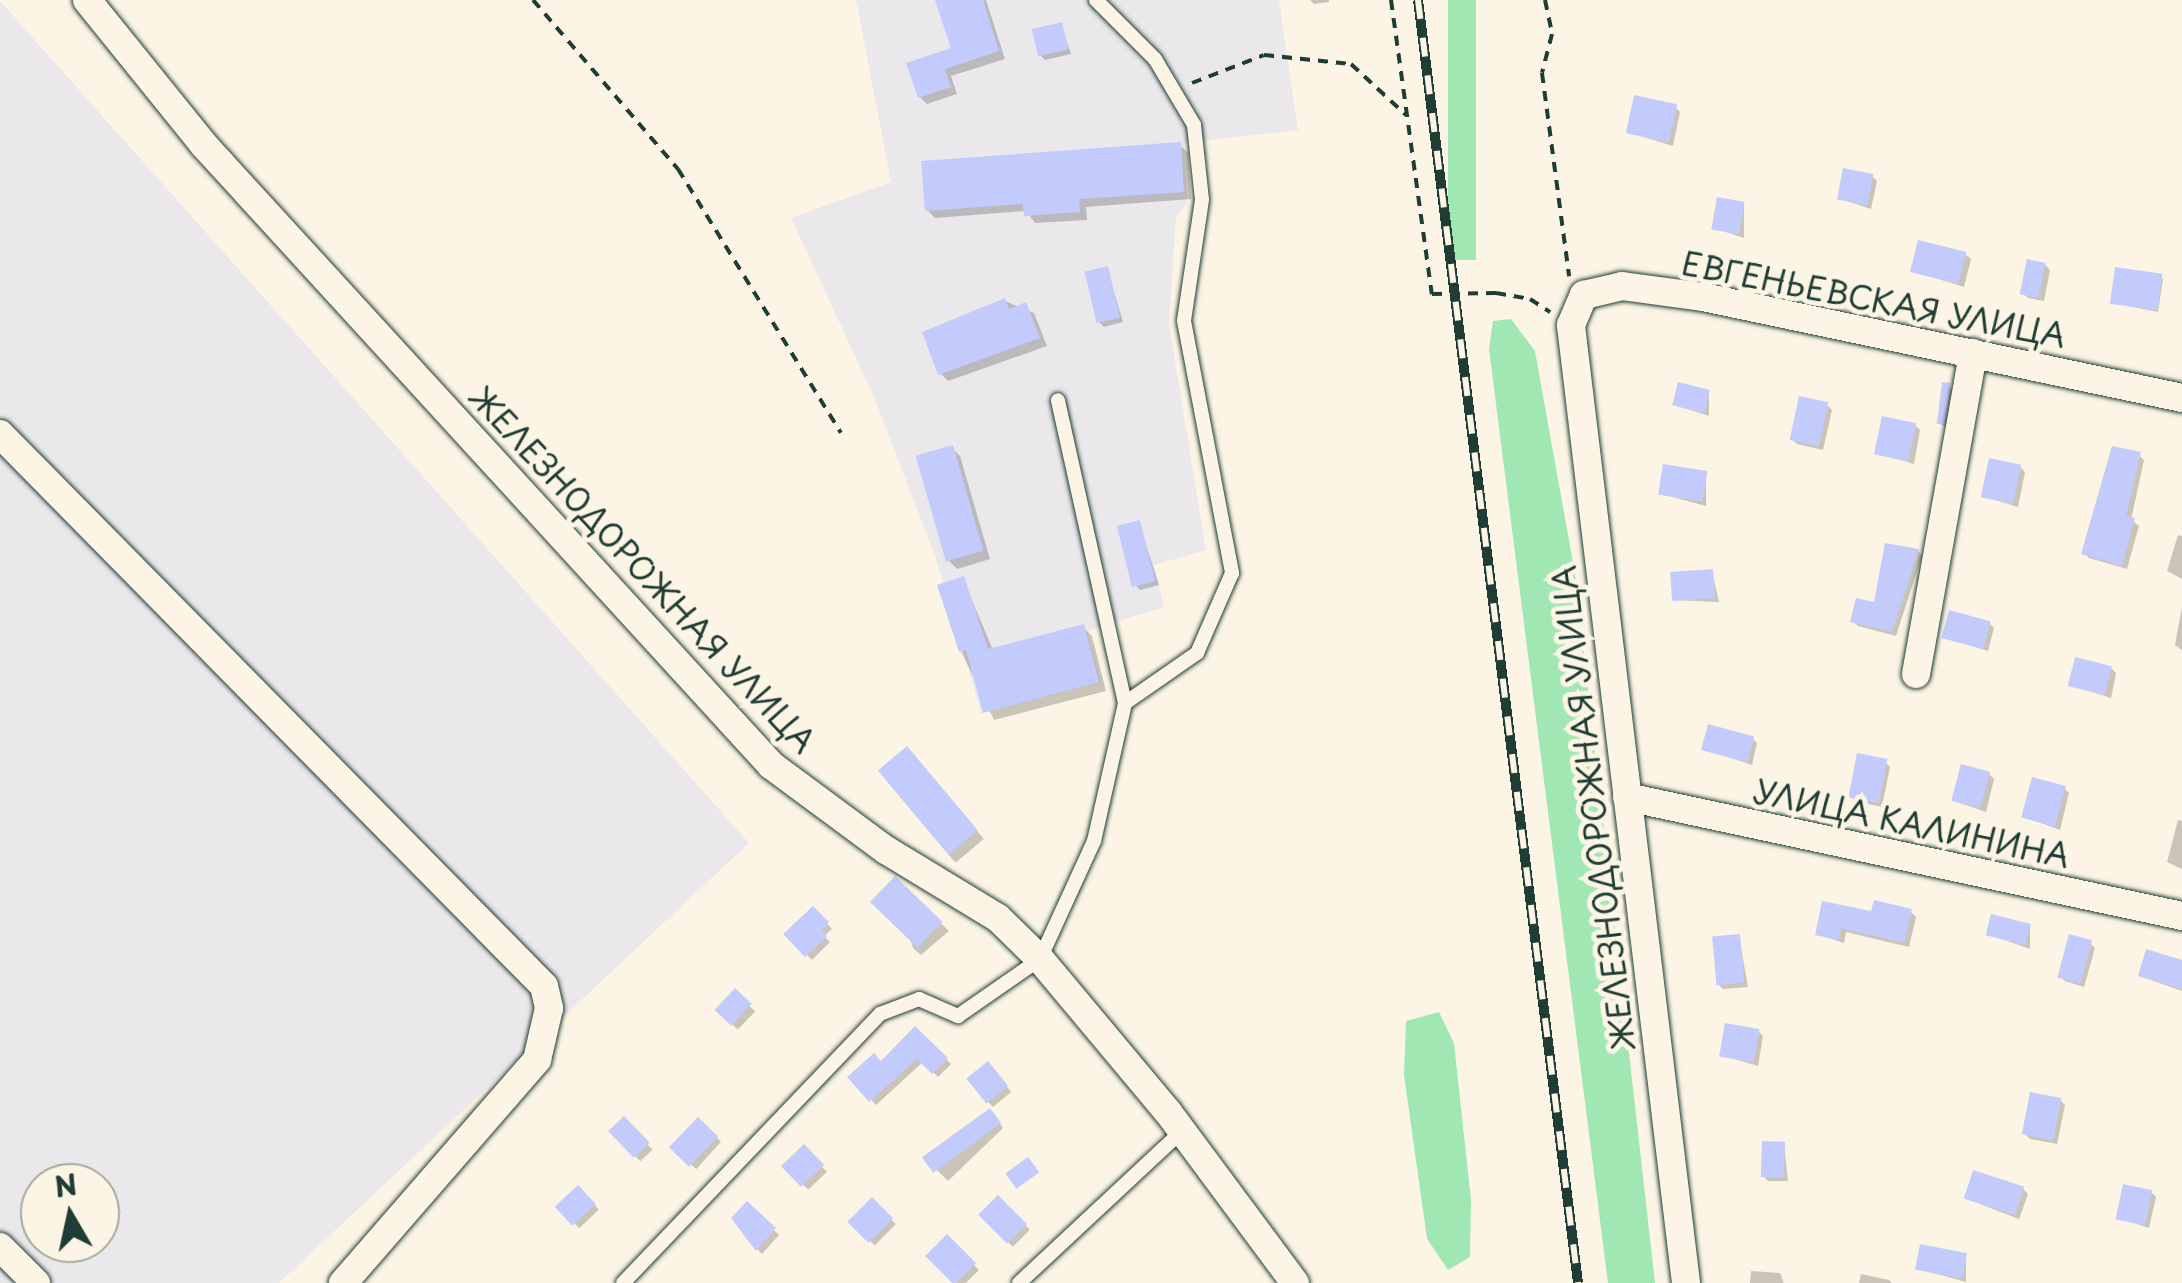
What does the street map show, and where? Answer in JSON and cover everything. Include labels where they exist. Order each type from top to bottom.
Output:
[{"type":"street","name":"ЖЕЛЕЗНОДОРОЖНАЯ УЛИЦА","points":[[88,0],[204,144],[771,765],[886,850],[998,918],[1040,959],[1182,1131],[1295,1283]]},
{"type":"street","name":"ЕВГЕНЬЕВСКАЯ УЛИЦА","points":[[1571,325],[1584,296],[1622,286],[2182,398]]},
{"type":"street","name":"ЖЕЛЕЗНОДОРОЖНАЯ УЛИЦА","points":[[1571,325],[1686,1283]]},
{"type":"street","points":[[1916,674],[1972,353]]},
{"type":"street","points":[[0,434],[544,986],[549,1008],[537,1060],[343,1283]]},
{"type":"street","name":"УЛИЦА КАЛИНИНА","points":[[1627,798],[2182,916]]},
{"type":"street","points":[[0,1247],[36,1283]]},
{"type":"lane","points":[[1096,0],[1155,59],[1194,125],[1202,200],[1184,321],[1232,573],[1198,653],[1125,703]]},
{"type":"lane","points":[[623,1283],[880,1014],[918,999],[958,1016],[1040,959],[1094,841],[1125,703],[1058,400]]},
{"type":"lane","points":[[1020,1283],[1182,1131]]},
{"type":"path","points":[[533,0],[678,169],[841,432]]},
{"type":"path","points":[[1391,0],[1432,294],[1530,299],[1571,325]]},
{"type":"path","points":[[1545,0],[1552,34],[1542,73],[1567,242],[1571,325]]},
{"type":"path","points":[[1174,91],[1264,55],[1303,57],[1352,64],[1407,116]]},
{"type":"shaded area","points":[[856,0],[1279,0],[1298,130],[1184,143],[1187,203],[1176,217],[1169,324],[1206,550],[1154,565],[1164,607],[1087,631],[1101,682],[981,713],[935,556],[874,397],[791,218],[891,182]]},
{"type":"shaded area","points":[[0,1],[749,843],[279,1283],[0,1283]]},
{"type":"green space","points":[[1448,0],[1476,0],[1476,260],[1448,260]]},
{"type":"green space","points":[[1511,319],[1535,351],[1575,574],[1655,1283],[1608,1283],[1489,349],[1493,321]]},
{"type":"green space","points":[[1439,1012],[1454,1043],[1471,1200],[1470,1257],[1448,1270],[1427,1239],[1404,1075],[1406,1021]]},
{"type":"building","points":[[935,0],[983,0],[999,51],[945,69],[951,87],[918,98],[906,63],[951,48]]},
{"type":"building","points":[[1062,22],[1068,49],[1038,56],[1032,29]]},
{"type":"building","points":[[1634,95],[1677,104],[1669,142],[1626,133]]},
{"type":"building","points":[[1181,142],[1184,192],[1079,199],[1080,212],[1024,216],[1023,204],[925,211],[921,161]]},
{"type":"building","points":[[1843,168],[1873,174],[1867,205],[1837,199]]},
{"type":"building","points":[[1717,197],[1745,202],[1739,234],[1711,229]]},
{"type":"building","points":[[1918,240],[1967,252],[1959,284],[1910,272]]},
{"type":"building","points":[[2027,259],[2046,263],[2038,298],[2020,294]]},
{"type":"building","points":[[1108,266],[1120,318],[1097,323],[1085,271]]},
{"type":"building","points":[[2115,267],[2163,274],[2157,310],[2110,304]]},
{"type":"building","points":[[1005,298],[1009,309],[1026,302],[1040,338],[938,375],[922,332]]},
{"type":"building","points":[[1678,382],[1710,390],[1704,413],[1672,405]]},
{"type":"building","points":[[1942,382],[1950,383],[1945,425],[1937,424]]},
{"type":"building","points":[[1799,396],[1828,402],[1819,446],[1790,440]]},
{"type":"building","points":[[1882,416],[1916,423],[1908,461],[1874,454]]},
{"type":"building","points":[[953,445],[983,551],[946,561],[916,456]]},
{"type":"building","points":[[2112,446],[2141,452],[2126,516],[2135,518],[2122,566],[2081,554]]},
{"type":"building","points":[[1989,458],[2021,465],[2013,504],[1981,497]]},
{"type":"building","points":[[1663,464],[1707,471],[1703,502],[1658,495]]},
{"type":"building","points":[[1140,520],[1155,581],[1132,587],[1117,526]]},
{"type":"building","points":[[1885,543],[1919,549],[1892,632],[1850,622],[1856,598],[1874,602]]},
{"type":"building","points":[[1713,569],[1715,598],[1672,601],[1670,572]]},
{"type":"building","points":[[964,576],[988,649],[1084,624],[1099,682],[983,713],[966,650],[959,652],[937,585]]},
{"type":"building","points":[[1949,610],[1991,621],[1983,649],[1941,638]]},
{"type":"building","points":[[2075,657],[2112,666],[2105,695],[2068,686]]},
{"type":"building","points":[[1708,724],[1754,736],[1747,763],[1701,750]]},
{"type":"building","points":[[907,746],[978,830],[949,855],[878,770]]},
{"type":"building","points":[[1857,753],[1887,759],[1879,803],[1848,797]]},
{"type":"building","points":[[1961,764],[1990,772],[1980,808],[1951,801]]},
{"type":"building","points":[[2032,777],[2066,786],[2055,827],[2021,818]]},
{"type":"building","points":[[895,876],[942,922],[917,948],[870,902]]},
{"type":"building","points":[[1874,900],[1912,909],[1904,943],[1841,928],[1839,940],[1815,935],[1822,901],[1871,911]]},
{"type":"building","points":[[813,906],[829,922],[822,930],[827,936],[805,957],[783,934]]},
{"type":"building","points":[[1991,914],[2031,924],[2025,945],[1986,935]]},
{"type":"building","points":[[1740,934],[1744,983],[1716,985],[1712,936]]},
{"type":"building","points":[[2069,934],[2092,940],[2081,984],[2057,977]]},
{"type":"building","points":[[2146,949],[2182,960],[2182,989],[2138,976]]},
{"type":"building","points":[[735,988],[752,1004],[731,1026],[715,1010]]},
{"type":"building","points":[[1725,1023],[1759,1029],[1754,1063],[1719,1056]]},
{"type":"building","points":[[915,1026],[948,1058],[932,1074],[917,1059],[869,1102],[847,1077],[874,1053],[881,1061]]},
{"type":"building","points":[[988,1061],[1008,1086],[986,1103],[966,1079]]},
{"type":"building","points":[[2030,1092],[2061,1098],[2053,1140],[2022,1134]]},
{"type":"building","points":[[990,1108],[1001,1123],[933,1173],[922,1157]]},
{"type":"building","points":[[624,1116],[650,1143],[634,1158],[608,1131]]},
{"type":"building","points":[[698,1117],[718,1136],[689,1167],[669,1147]]},
{"type":"building","points":[[1762,1141],[1785,1142],[1784,1178],[1761,1177]]},
{"type":"building","points":[[804,1144],[824,1165],[801,1187],[781,1166]]},
{"type":"building","points":[[1028,1157],[1039,1172],[1017,1189],[1005,1173]]},
{"type":"building","points":[[1973,1170],[2024,1187],[2015,1215],[1964,1199]]},
{"type":"building","points":[[2123,1184],[2152,1190],[2145,1225],[2116,1219]]},
{"type":"building","points":[[578,1185],[596,1204],[572,1226],[555,1207]]},
{"type":"building","points":[[998,1195],[1027,1224],[1007,1244],[978,1215]]},
{"type":"building","points":[[872,1197],[893,1218],[868,1243],[847,1222]]},
{"type":"building","points":[[747,1201],[776,1228],[756,1251],[731,1218]]},
{"type":"building","points":[[947,1234],[976,1263],[952,1283],[925,1256]]},
{"type":"building","points":[[1920,1244],[1967,1253],[1962,1279],[1915,1270]]},
{"type":"railway","points":[[1418,0],[1578,1283]]}]
